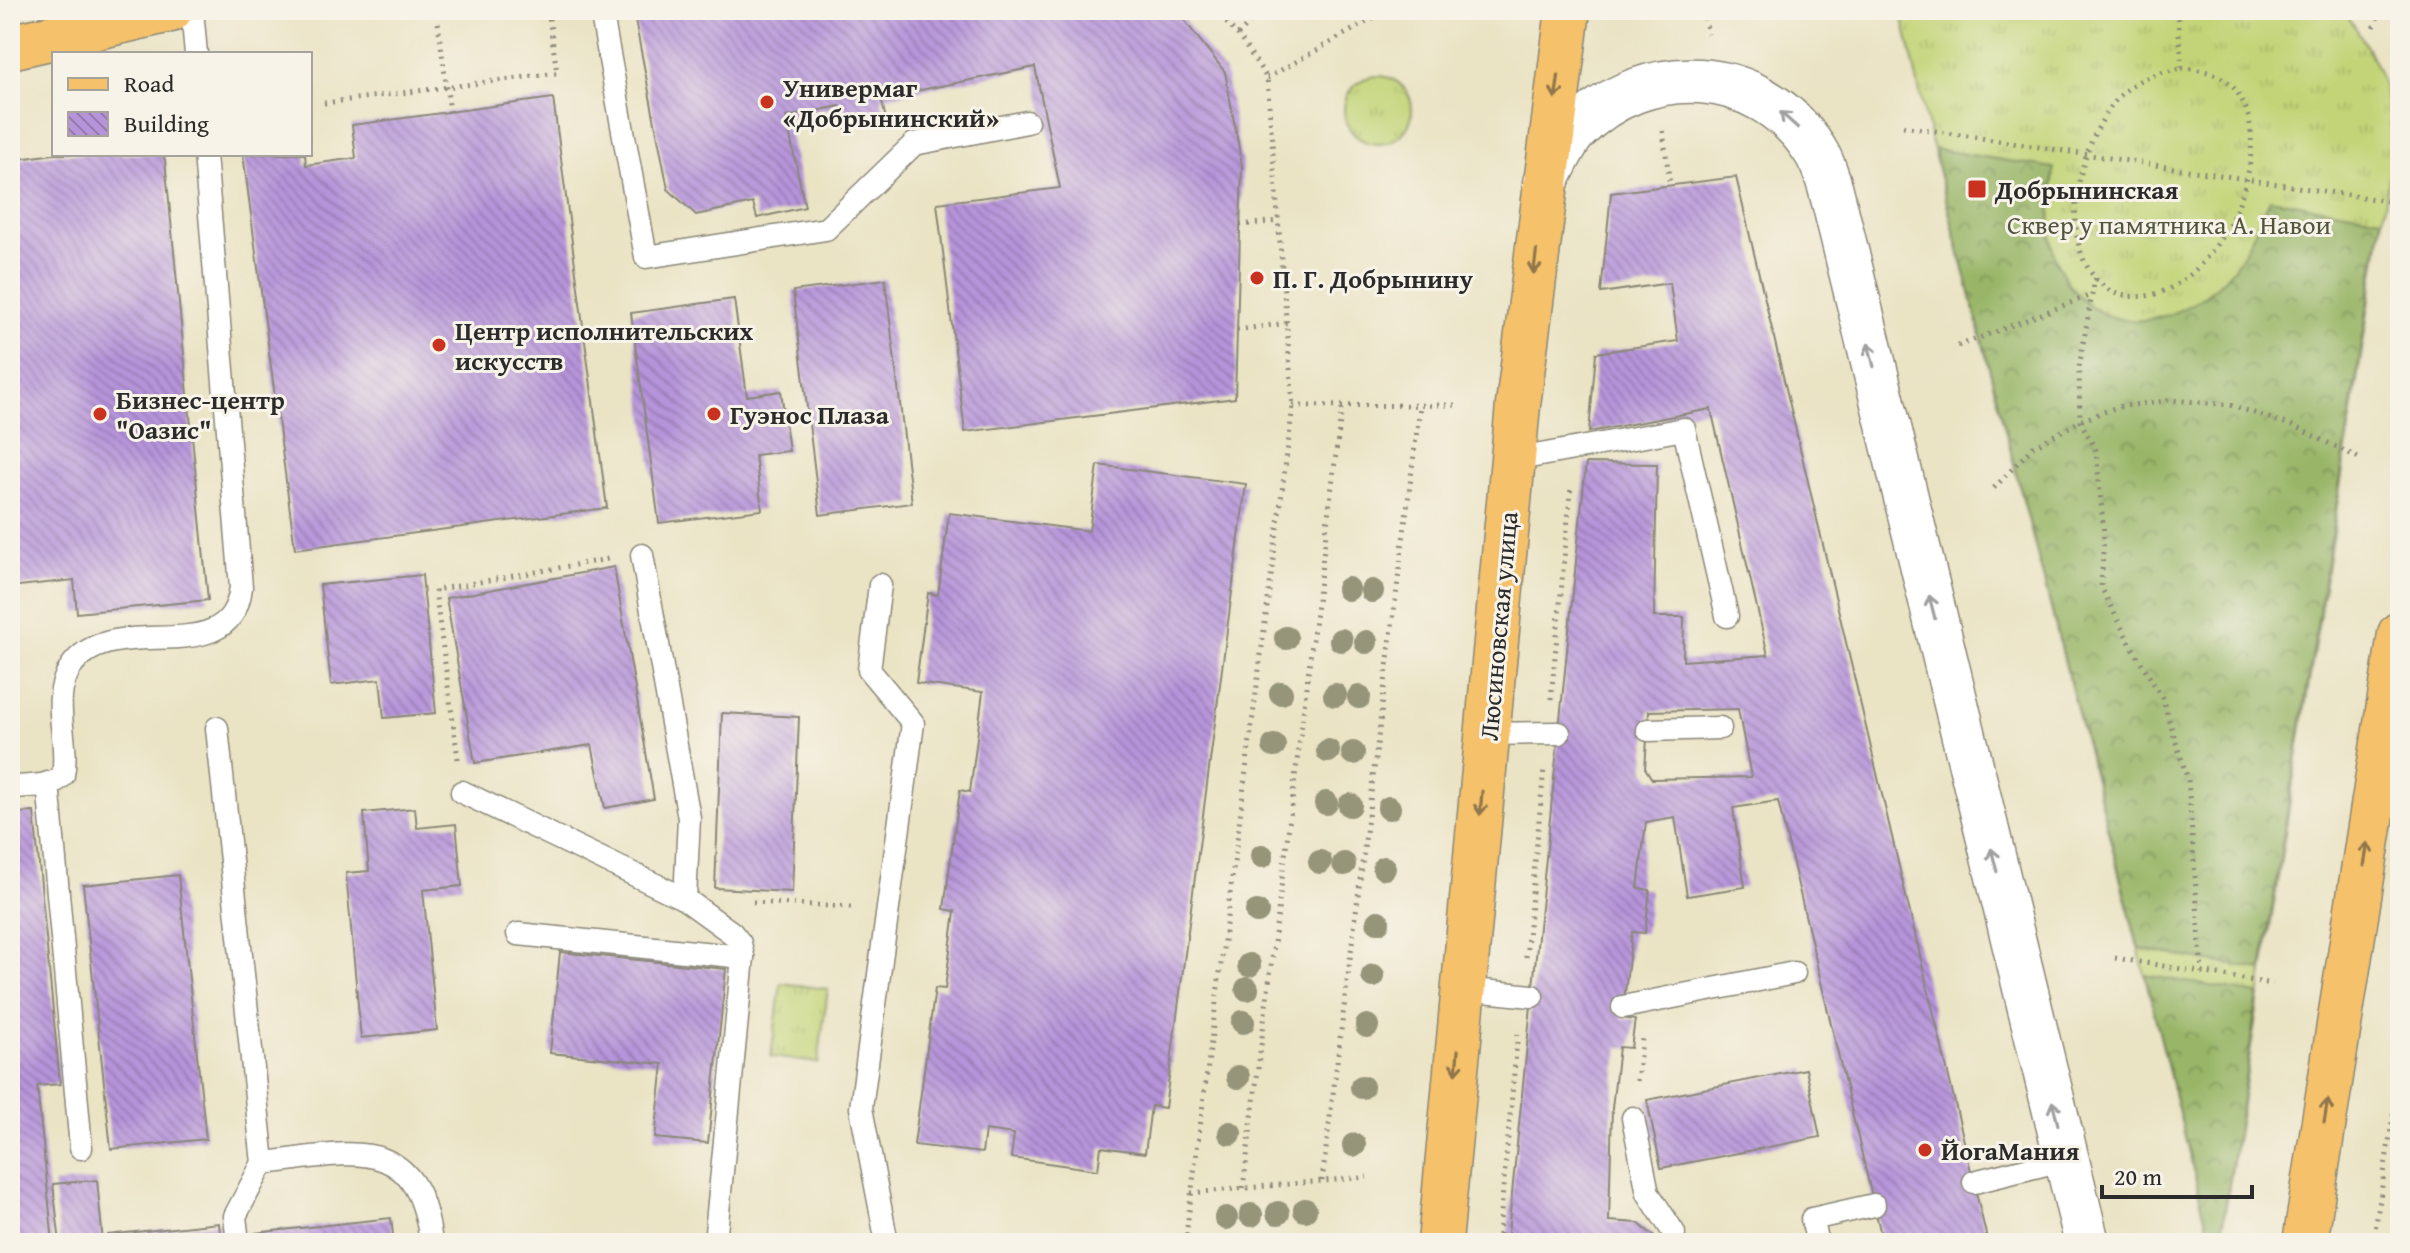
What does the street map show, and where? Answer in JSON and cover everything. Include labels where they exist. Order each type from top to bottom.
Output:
[{"type":"main road","points":[[10,47],[170,10]]},
{"type":"main road","name":"Люсиновская улица","points":[[1440,1243],[1513,460],[1544,184],[1568,10]]},
{"type":"main road","points":[[2305,1243],[2400,634]]},
{"type":"street","points":[[1544,184],[1575,132],[1607,103],[1636,88],[1662,81],[1716,82],[1742,91],[1772,105],[1796,125],[1816,151],[1841,230],[2087,1243]]},
{"type":"lane","points":[[192,10],[196,52]]},
{"type":"lane","points":[[601,10],[646,257],[826,229],[914,144],[1027,122]]},
{"type":"lane","points":[[16,787],[58,781],[63,775],[63,685],[70,668],[83,653],[99,644],[117,640],[216,630],[231,619],[239,604],[241,587],[205,156]]},
{"type":"lane","points":[[1513,460],[1684,429],[1727,616]]},
{"type":"lane","points":[[642,555],[689,818],[685,899]]},
{"type":"lane","points":[[880,585],[869,670],[913,723],[861,1108],[887,1243]]},
{"type":"lane","points":[[217,728],[263,1163],[235,1216],[238,1243]]},
{"type":"lane","points":[[1648,730],[1720,728]]},
{"type":"lane","points":[[1488,734],[1553,733]]},
{"type":"lane","points":[[48,783],[81,1148]]},
{"type":"lane","points":[[462,792],[685,899],[732,933],[740,943],[743,957],[715,1243]]},
{"type":"lane","points":[[518,934],[743,957]]},
{"type":"lane","points":[[1623,1007],[1794,973]]},
{"type":"lane","points":[[1464,989],[1527,995]]},
{"type":"lane","points":[[1633,1118],[1648,1193],[1674,1233],[1673,1243]]},
{"type":"lane","points":[[263,1163],[349,1154],[372,1156],[393,1163],[410,1178],[422,1197],[431,1243]]},
{"type":"lane","points":[[1974,1182],[2066,1159]]},
{"type":"lane","points":[[1818,1243],[1812,1219],[1874,1205]]},
{"type":"path","points":[[324,103],[557,73],[548,10]]},
{"type":"path","points":[[1185,1243],[1293,406],[1267,78],[1238,35],[1214,10]]},
{"type":"path","points":[[1238,35],[1262,10]]},
{"type":"path","points":[[1267,78],[1388,10]]},
{"type":"path","points":[[1709,38],[1703,11],[1731,10]]},
{"type":"path","points":[[2177,10],[2182,68]]},
{"type":"path","points":[[2374,27],[2380,10]]},
{"type":"path","points":[[438,23],[450,112]]},
{"type":"path","points":[[2182,68],[2202,70],[2226,80],[2239,96],[2252,143],[2247,179],[2226,230],[2203,263],[2183,282],[2158,294],[2132,297],[2112,293],[2095,278],[2077,235],[2075,217],[2086,154],[2098,124],[2119,96],[2147,75],[2182,68]]},
{"type":"path","points":[[1903,126],[2400,203]]},
{"type":"path","points":[[1663,128],[1670,185]]},
{"type":"path","points":[[1240,225],[1279,221]]},
{"type":"path","points":[[2095,278],[2079,367],[2080,421],[2096,450],[2104,534],[2101,587],[2162,698],[2188,780],[2202,973]]},
{"type":"path","points":[[1958,346],[2092,295]]},
{"type":"path","points":[[1237,330],[1288,323]]},
{"type":"path","points":[[1994,488],[2033,447],[2080,421],[2117,407],[2172,400],[2230,405],[2293,426],[2361,459]]},
{"type":"path","points":[[1293,406],[1458,405]]},
{"type":"path","points":[[1243,1188],[1342,406]]},
{"type":"path","points":[[1322,1181],[1420,406]]},
{"type":"path","points":[[1498,1243],[1553,733],[1575,449]]},
{"type":"path","points":[[462,792],[435,590],[584,562],[642,555]]},
{"type":"path","points":[[685,899],[888,908]]},
{"type":"path","points":[[2115,958],[2273,984]]},
{"type":"path","points":[[1633,1118],[1646,1003]]},
{"type":"path","points":[[2373,1243],[2400,1072]]},
{"type":"path","points":[[1191,1193],[1367,1177]]},
{"type":"green space","name":"Сквер у памятника А. Навои","points":[[1901,10],[2343,10],[2370,52],[2385,93],[2391,137],[2388,186],[2220,1243],[2211,1242],[1933,149]]},
{"type":"green space","points":[[1378,76],[1402,86],[1412,110],[1402,134],[1378,144],[1354,134],[1344,110],[1354,86]]},
{"type":"green space","name":"Сквер у памятника А. Навои","points":[[1933,149],[2054,168],[2050,230],[2058,265],[2073,290],[2091,307],[2112,317],[2135,320],[2158,318],[2181,310],[2203,296],[2224,279],[2238,261],[2270,199],[2382,218],[2262,970],[2139,949]]},
{"type":"green space","points":[[2145,975],[2258,994],[2220,1243],[2211,1242]]},
{"type":"green space","points":[[781,983],[828,989],[818,1063],[771,1057]]},
{"type":"building","points":[[633,10],[1176,10],[1225,72],[1242,165],[1235,398],[965,432],[937,203],[1060,188],[1035,67],[881,98],[886,119],[844,128],[840,106],[786,117],[805,207],[757,218],[753,203],[696,215],[668,189]]},
{"type":"building","points":[[553,98],[607,508],[295,549],[243,156],[305,156],[306,165],[356,158],[352,125]]},
{"type":"building","name":"Бизнес-центр \"Оазис\"","points":[[52,154],[163,156],[165,160],[208,600],[77,613],[74,580],[10,587],[10,249],[19,248],[13,173],[19,159]]},
{"type":"building","points":[[1736,177],[1988,1243],[1883,1243],[1778,801],[1733,808],[1745,887],[1687,896],[1675,817],[1646,822],[1638,888],[1650,890],[1645,933],[1632,932],[1622,1018],[1635,1020],[1631,1048],[1619,1047],[1612,1108],[1609,1221],[1638,1223],[1654,1236],[1654,1243],[1507,1243],[1586,463],[1657,464],[1654,617],[1684,617],[1683,661],[1768,655],[1711,409],[1589,432],[1596,353],[1678,341],[1670,283],[1601,293],[1611,193]],"holes":[[[1738,709],[1751,777],[1652,779],[1645,768],[1649,711]]]},
{"type":"building","points":[[885,279],[912,503],[820,515],[793,291]]},
{"type":"building","name":"Гуэнос Плаза","points":[[734,299],[747,396],[781,391],[789,451],[755,455],[762,510],[659,523],[631,313]]},
{"type":"building","points":[[1098,465],[1246,484],[1165,1108],[1151,1106],[1145,1153],[1101,1147],[1098,1170],[1011,1158],[1014,1134],[985,1130],[982,1153],[914,1145],[935,988],[945,989],[955,911],[944,909],[960,790],[970,792],[983,692],[916,683],[928,593],[938,595],[949,513],[1089,531]]},
{"type":"building","points":[[614,567],[654,799],[605,808],[592,745],[475,763],[446,598]]},
{"type":"building","points":[[422,575],[436,713],[384,718],[380,679],[331,685],[320,585]]},
{"type":"building","points":[[722,713],[799,717],[792,892],[715,888]]},
{"type":"building","points":[[10,750],[18,813],[34,812],[60,1084],[37,1086],[53,1243],[10,1243]]},
{"type":"building","points":[[415,808],[417,828],[456,824],[462,886],[423,890],[437,1030],[361,1038],[346,873],[369,871],[364,813]]},
{"type":"building","points":[[178,875],[206,1139],[111,1149],[83,885]]},
{"type":"building","points":[[560,952],[726,969],[708,1143],[655,1138],[663,1064],[550,1053]]},
{"type":"building","points":[[1806,1069],[1820,1137],[1661,1168],[1647,1100]]},
{"type":"building","points":[[97,1180],[103,1243],[60,1243],[53,1184]]},
{"type":"building","points":[[391,1218],[394,1243],[256,1243],[255,1233]]},
{"type":"building","points":[[219,1223],[221,1243],[109,1243],[108,1235]]},
{"type":"place","name":"Универмаг «Добрынинский»","points":[[767,102]]},
{"type":"place","name":"Добрынинская","points":[[1977,189]]},
{"type":"place","name":"П. Г. Добрынину","points":[[1257,278]]},
{"type":"place","name":"Центр исполнительских искусств","points":[[439,345]]},
{"type":"place","name":"Бизнес-центр \"Оазис\"","points":[[100,414]]},
{"type":"place","name":"Гуэнос Плаза","points":[[714,414]]},
{"type":"place","name":"ЙогаМания","points":[[1925,1150]]}]
